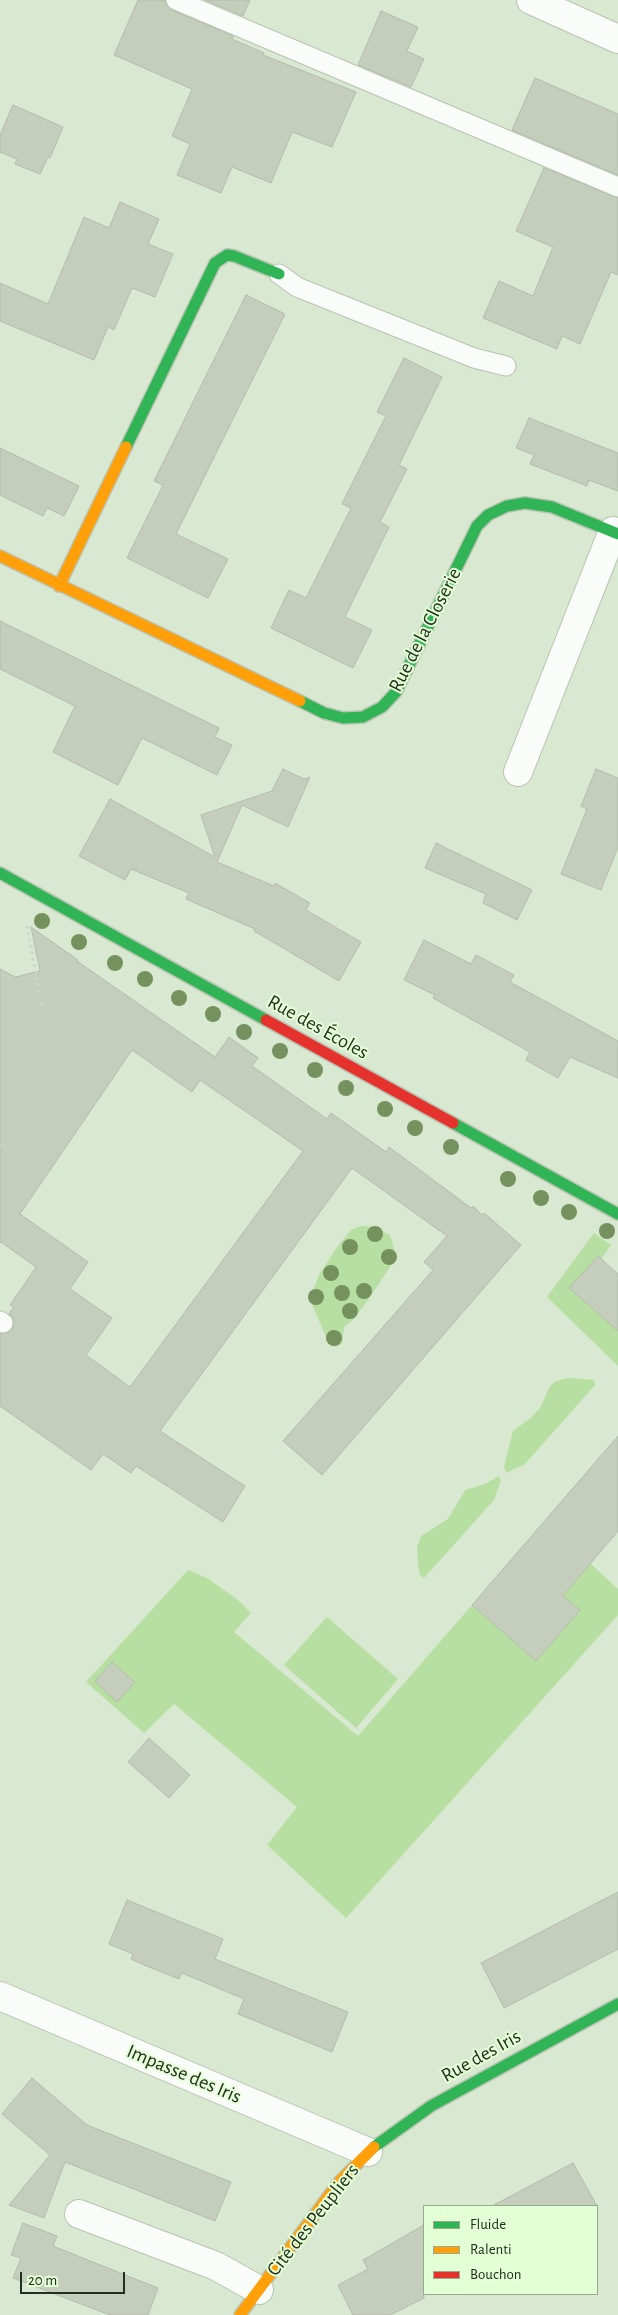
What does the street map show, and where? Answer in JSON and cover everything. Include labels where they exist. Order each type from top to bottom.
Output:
[{"type":"street","points":[[530,0],[618,39]]},
{"type":"street","points":[[59,586],[215,262],[227,255],[234,256],[279,274]]},
{"type":"street","name":"Rue de la Closerie","points":[[0,556],[324,713],[343,718],[363,717],[382,707],[396,692],[477,526],[488,515],[507,506],[525,503],[552,507],[615,532],[518,772]]},
{"type":"street","name":"Rue des Écoles","points":[[0,872],[618,1214]]},
{"type":"street","name":"Impasse des Iris","points":[[0,1996],[368,2152]]},
{"type":"street","name":"Rue des Iris","points":[[368,2152],[431,2106],[618,2004]]},
{"type":"street","name":"Cité des Peupliers","points":[[240,2315],[339,2182],[368,2152]]},
{"type":"street","name":"Cité des Peupliers","points":[[79,2214],[216,2266],[259,2290]]},
{"type":"lane","points":[[176,0],[618,186]]},
{"type":"lane","points":[[279,274],[306,290],[474,358],[506,366]]},
{"type":"path","points":[[38,893],[21,916],[27,924],[42,1008]]},
{"type":"green space","points":[[361,1226],[374,1227],[390,1235],[395,1252],[390,1267],[368,1300],[354,1319],[344,1327],[342,1344],[335,1347],[328,1342],[312,1304],[312,1293],[319,1275],[337,1247],[351,1230]]},
{"type":"green space","points":[[594,1233],[611,1245],[601,1259],[597,1257],[575,1282],[618,1331],[618,1366],[547,1297]]},
{"type":"green space","points":[[569,1378],[594,1380],[595,1385],[525,1464],[506,1473],[504,1467],[513,1431],[532,1417],[540,1408],[550,1386],[556,1381]]},
{"type":"green space","points":[[499,1476],[501,1480],[494,1500],[424,1578],[420,1575],[417,1547],[421,1536],[448,1519],[465,1490],[485,1484]]},
{"type":"green space","points":[[590,1563],[618,1589],[618,1615],[346,1918],[267,1845],[297,1807],[174,1704],[144,1733],[86,1682],[188,1570],[207,1578],[238,1600],[251,1613],[234,1632],[358,1736],[472,1605],[536,1660],[579,1610],[563,1596]]},
{"type":"green space","points":[[327,1617],[398,1679],[356,1728],[284,1665]]},
{"type":"building","points":[[138,0],[165,0],[167,6],[172,10],[233,36],[232,39],[264,53],[263,55],[356,92],[332,147],[292,132],[271,183],[232,167],[221,193],[177,175],[190,144],[172,136],[192,89],[114,55]]},
{"type":"building","points":[[205,0],[250,0],[243,16]]},
{"type":"building","points":[[381,11],[418,27],[407,51],[424,59],[411,87],[358,65]]},
{"type":"building","points":[[535,78],[618,114],[618,175],[512,130]]},
{"type":"building","points":[[13,105],[63,127],[50,158],[48,157],[40,174],[15,164],[17,159],[0,152],[0,135]]},
{"type":"building","points":[[544,168],[618,198],[618,275],[611,272],[580,344],[562,336],[557,349],[483,318],[499,281],[533,296],[553,247],[516,231]]},
{"type":"building","points":[[120,202],[159,219],[148,244],[173,254],[155,297],[132,288],[114,330],[108,327],[94,360],[0,321],[0,283],[48,304],[84,217],[109,228]]},
{"type":"building","points":[[246,295],[285,314],[176,534],[228,559],[208,598],[127,558],[163,485],[154,481]]},
{"type":"building","points":[[404,358],[442,377],[399,465],[407,469],[380,522],[389,527],[345,617],[372,630],[353,668],[271,628],[289,590],[306,598],[351,508],[342,504],[386,416],[377,412]]},
{"type":"building","points":[[529,418],[618,453],[618,491],[589,480],[587,486],[530,464],[534,455],[516,448]]},
{"type":"building","points":[[0,448],[79,486],[64,516],[47,508],[43,516],[0,495]]},
{"type":"building","points":[[0,621],[219,728],[215,737],[232,745],[217,775],[142,738],[118,785],[53,752],[75,706],[0,669]]},
{"type":"building","points":[[283,769],[304,779],[310,777],[288,827],[242,805],[217,862],[274,886],[275,883],[310,903],[306,910],[361,942],[339,981],[254,931],[255,929],[186,899],[189,893],[131,869],[125,880],[79,856],[110,799],[215,857],[201,815],[272,791]]},
{"type":"building","points":[[596,769],[618,778],[618,847],[601,890],[561,874],[587,809],[581,806]]},
{"type":"building","points":[[436,843],[532,890],[517,920],[483,903],[486,894],[425,868]]},
{"type":"building","points":[[31,927],[215,1057],[229,1037],[258,1058],[252,1066],[327,1119],[331,1113],[386,1152],[389,1147],[471,1208],[473,1206],[482,1215],[484,1213],[521,1245],[322,1475],[283,1441],[433,1270],[424,1262],[447,1236],[352,1168],[160,1431],[245,1486],[223,1522],[136,1466],[131,1473],[103,1454],[91,1470],[0,1406],[0,1334],[8,1333],[13,1329],[13,1318],[9,1314],[14,1307],[10,1305],[36,1267],[0,1243],[0,969],[15,977],[40,971]],"holes":[[[132,1050],[192,1092],[200,1080],[303,1151],[130,1387],[86,1355],[112,1318],[70,1289],[88,1262],[20,1214]]]},
{"type":"building","points":[[424,940],[471,964],[476,955],[514,975],[510,982],[618,1041],[618,1078],[570,1057],[558,1078],[526,1060],[530,1052],[433,998],[435,995],[404,980]]},
{"type":"building","points":[[598,1256],[618,1274],[618,1331],[569,1288]]},
{"type":"building","points":[[618,1436],[618,1531],[563,1596],[580,1610],[536,1661],[472,1605]]},
{"type":"building","points":[[112,1662],[135,1682],[117,1702],[95,1681]]},
{"type":"building","points":[[149,1738],[190,1775],[169,1798],[128,1762]]},
{"type":"building","points":[[618,1892],[618,1949],[504,2008],[481,1963]]},
{"type":"building","points":[[127,1900],[223,1939],[215,1959],[348,2012],[332,2052],[238,2014],[244,1999],[182,1973],[179,1979],[144,1965],[131,1959],[133,1954],[109,1944]]},
{"type":"building","points":[[32,2078],[87,2125],[231,2182],[215,2221],[65,2162],[44,2218],[9,2205],[50,2155],[2,2114]]},
{"type":"building","points":[[573,2163],[596,2205],[494,2205]]},
{"type":"building","points":[[23,2223],[57,2236],[53,2246],[158,2288],[148,2315],[110,2315],[13,2278],[21,2258],[11,2255]]},
{"type":"building","points":[[423,2226],[424,2298],[390,2315],[353,2315],[338,2285],[368,2269],[363,2260]]},
{"type":"traffic: fast","points":[[126,447],[215,263],[227,255],[234,256],[279,274]]},
{"type":"traffic: fast","points":[[300,701],[324,713],[343,718],[363,717],[382,707],[396,692],[477,526],[488,515],[507,506],[525,503],[552,507],[618,534]]},
{"type":"traffic: fast","points":[[0,873],[266,1020]]},
{"type":"traffic: fast","points":[[453,1123],[618,1214]]},
{"type":"traffic: fast","points":[[374,2147],[431,2106],[618,2004]]},
{"type":"traffic: slow","points":[[59,586],[126,447]]},
{"type":"traffic: slow","points":[[0,556],[300,701]]},
{"type":"traffic: slow","points":[[240,2315],[339,2182],[374,2147]]},
{"type":"traffic: jam","points":[[266,1020],[453,1123]]}]
